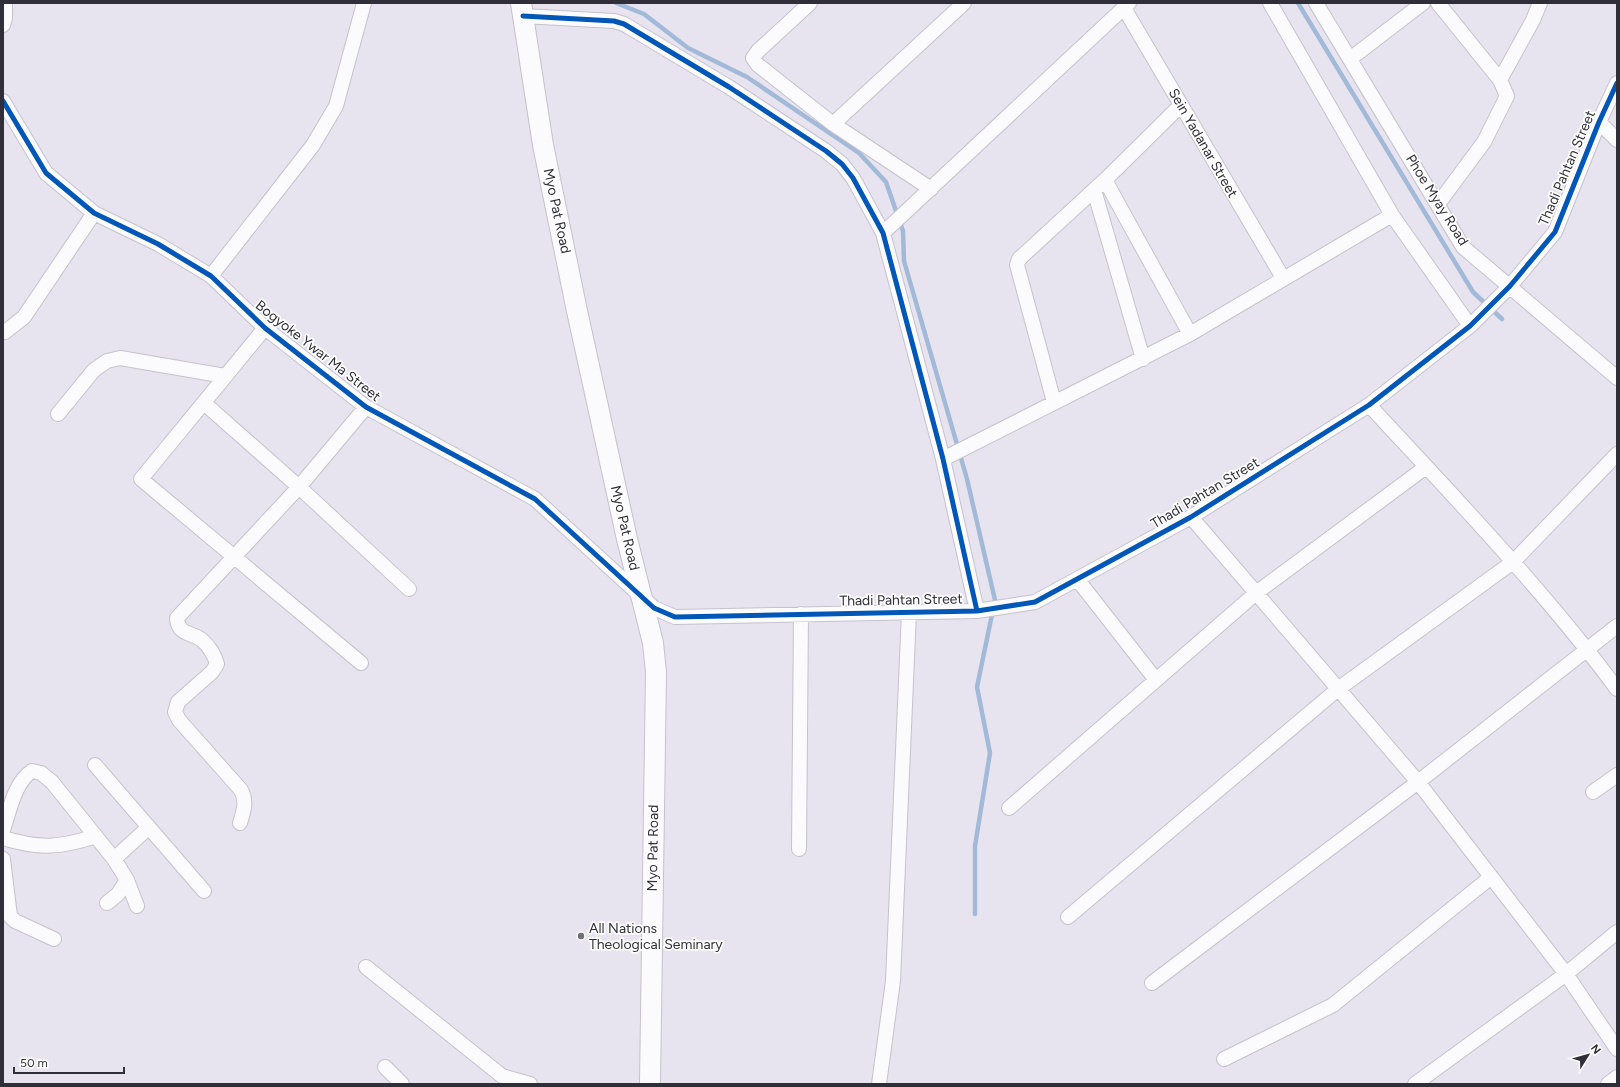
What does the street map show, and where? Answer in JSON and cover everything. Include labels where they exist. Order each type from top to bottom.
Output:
[{"type":"main road","name":"Myo Pat Road","points":[[522,9],[543,145],[574,296],[627,539],[653,643],[656,672],[650,1084]]},
{"type":"street","points":[[3,25],[5,18],[5,3]]},
{"type":"street","points":[[212,276],[313,145],[336,106],[364,3]]},
{"type":"street","points":[[810,3],[758,51],[753,58],[758,65],[834,124],[931,189]]},
{"type":"street","points":[[834,124],[964,3]]},
{"type":"street","points":[[1270,3],[1392,214],[1470,326]]},
{"type":"street","name":"Phoe Myay Road","points":[[1316,3],[1463,247],[1615,371]]},
{"type":"street","points":[[1350,59],[1423,3]]},
{"type":"street","points":[[1438,3],[1500,80],[1507,96],[1484,142],[1438,204]]},
{"type":"street","points":[[1500,80],[1533,20],[1540,3]]},
{"type":"street","points":[[883,233],[1127,6]]},
{"type":"street","name":"Sein Yadanar Street","points":[[1127,6],[1181,105],[1283,278]]},
{"type":"street","points":[[522,9],[614,21],[624,24],[729,87],[826,151],[842,164],[853,178],[883,233],[943,459],[977,611]]},
{"type":"street","name":"Thadi Pahtan Street","points":[[642,596],[654,608],[675,617],[977,611],[1035,602],[1191,517],[1369,405],[1470,326],[1510,286],[1555,232],[1617,83]]},
{"type":"street","points":[[1054,402],[1018,264],[1019,259],[1105,180],[1181,105]]},
{"type":"street","name":"Bogyoke Ywar Ma Street","points":[[5,108],[46,173],[94,213],[158,244],[212,276],[264,328],[366,407],[535,499],[642,596]]},
{"type":"street","points":[[1600,122],[1617,140]]},
{"type":"street","points":[[1105,180],[1190,334]]},
{"type":"street","points":[[1094,190],[1143,359]]},
{"type":"street","points":[[4,333],[24,317],[94,213]]},
{"type":"street","points":[[943,459],[1190,334],[1392,214]]},
{"type":"street","points":[[264,328],[141,479],[361,663]]},
{"type":"street","points":[[58,414],[94,370],[107,361],[120,358],[225,376]]},
{"type":"street","points":[[204,403],[299,487],[409,590]]},
{"type":"street","points":[[1369,405],[1513,562],[1588,650],[1617,689]]},
{"type":"street","points":[[240,823],[245,805],[241,790],[179,720],[175,712],[178,702],[212,672],[217,664],[215,656],[202,640],[181,630],[178,625],[178,618],[299,487],[366,407]]},
{"type":"street","points":[[1068,917],[1338,689],[1513,562],[1617,454]]},
{"type":"street","points":[[1009,808],[1256,593],[1426,467]]},
{"type":"street","points":[[1191,517],[1418,782],[1566,974],[1617,1049]]},
{"type":"street","points":[[1077,579],[1156,680]]},
{"type":"street","points":[[879,1084],[892,981],[909,612]]},
{"type":"street","points":[[799,849],[801,614]]},
{"type":"street","points":[[1152,983],[1418,782],[1617,626]]},
{"type":"street","points":[[95,765],[204,891]]},
{"type":"street","points":[[3,830],[18,788],[26,775],[32,771],[41,773],[52,782],[114,859],[127,880],[138,906]]},
{"type":"street","points":[[1593,792],[1617,775]]},
{"type":"street","points":[[114,859],[149,828]]},
{"type":"street","points":[[3,838],[16,842],[49,847],[74,843],[96,836]]},
{"type":"street","points":[[3,859],[10,916],[15,921],[54,939]]},
{"type":"street","points":[[1224,1059],[1332,1005],[1491,877]]},
{"type":"street","points":[[107,903],[118,894],[127,880]]},
{"type":"street","points":[[1415,1084],[1566,974],[1617,932]]},
{"type":"street","points":[[366,967],[502,1076],[530,1084]]},
{"type":"street","points":[[385,1067],[402,1084]]},
{"type":"street","points":[[1608,1084],[1617,1077]]},
{"type":"waterway","points":[[616,3],[644,14],[688,48],[747,77],[859,153],[886,182],[903,231],[904,261],[967,479],[995,600],[977,687],[990,753],[975,846],[975,914]]},
{"type":"waterway","points":[[1298,3],[1473,292],[1502,319]]},
{"type":"cycle path","points":[[523,16],[614,21],[624,24],[729,87],[826,151],[842,164],[853,178],[883,233],[943,459],[977,611]]},
{"type":"cycle path","points":[[3,101],[46,173],[94,213],[158,244],[211,276],[265,328],[366,407],[535,499],[654,608],[675,617],[977,611],[1035,602],[1191,517],[1369,405],[1470,326],[1510,286],[1555,232],[1599,122],[1617,83]]},
{"type":"place","name":"All Nations Theological Seminary","points":[[581,936]]}]
